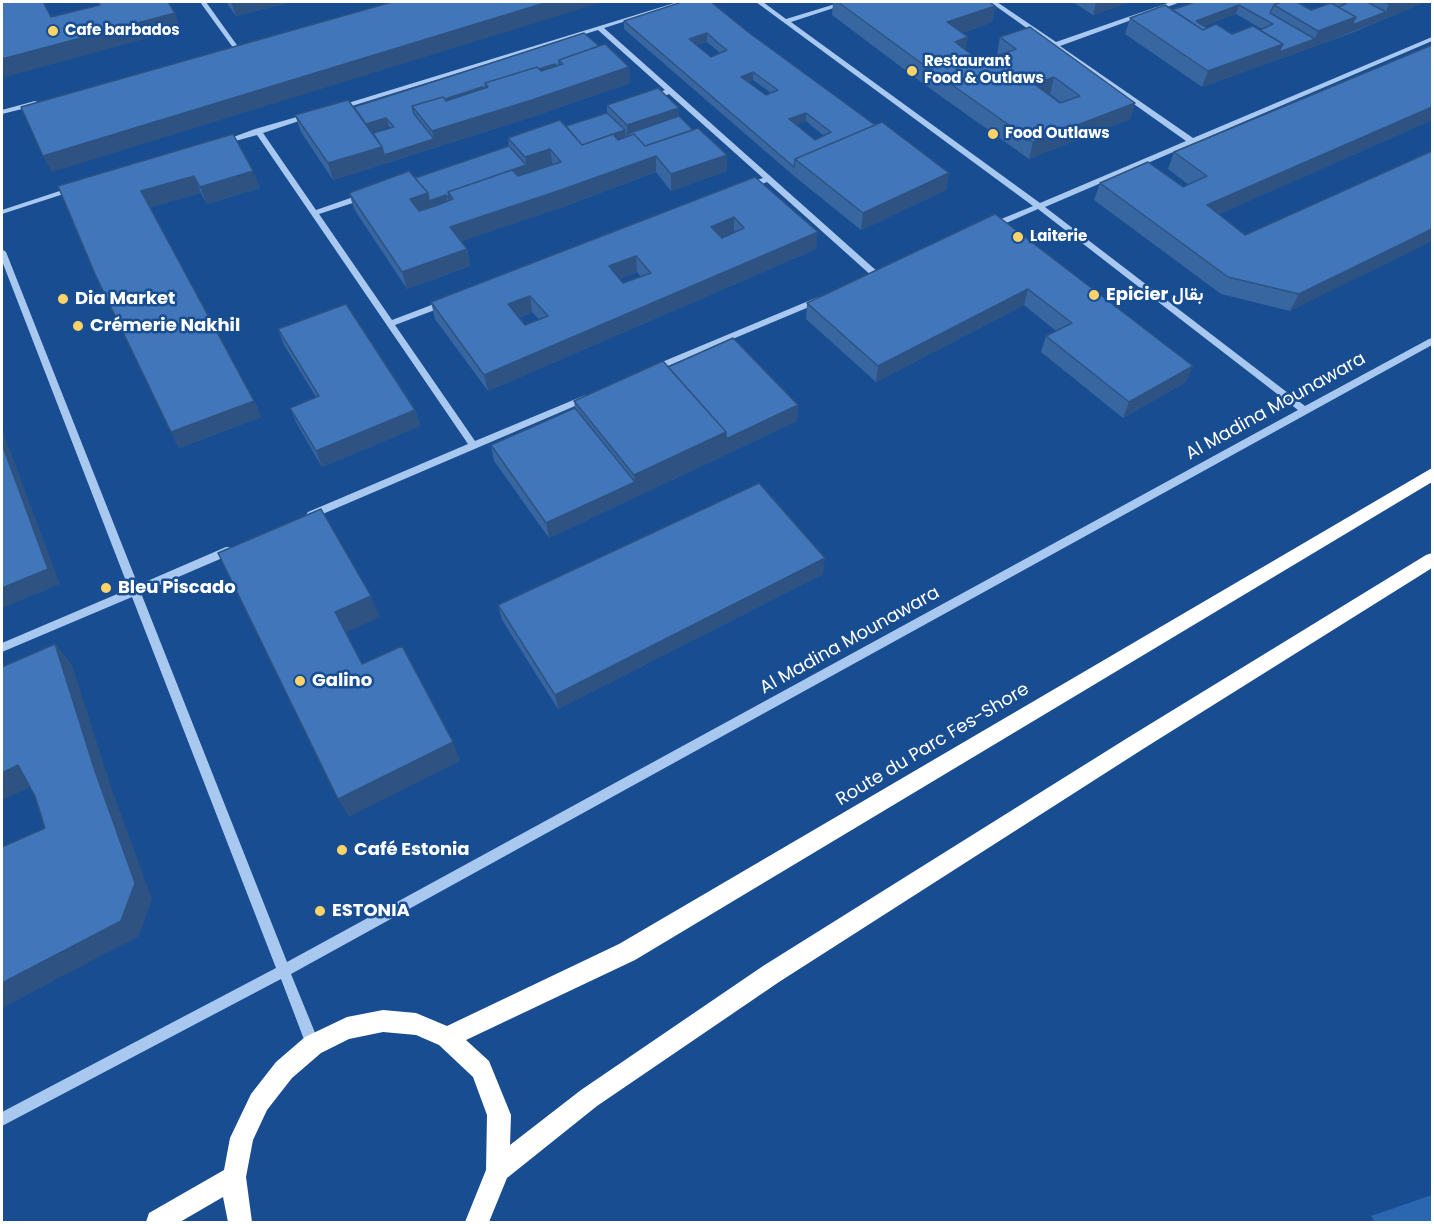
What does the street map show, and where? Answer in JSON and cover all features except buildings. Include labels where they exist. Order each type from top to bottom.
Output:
[{"type":"highway","name":"Route du Parc Fes-Shore","points":[[447,1037],[627,952],[1432,474]]},
{"type":"highway","points":[[498,1170],[589,1098],[771,974],[1136,743],[1432,560]]},
{"type":"highway","points":[[240,1222],[236,1206],[234,1177],[242,1138],[259,1102],[284,1070],[313,1045],[347,1028],[382,1021],[416,1024],[447,1037],[481,1069],[499,1115],[498,1170],[477,1222]]},
{"type":"highway","points":[[158,1222],[234,1177]]},
{"type":"street","points":[[202,2],[236,48]]},
{"type":"street","points":[[326,111],[683,2]]},
{"type":"street","points":[[759,2],[1039,206],[1304,410]]},
{"type":"street","points":[[786,21],[847,2]]},
{"type":"street","points":[[993,2],[1192,141]]},
{"type":"street","points":[[1055,45],[1176,2]]},
{"type":"street","points":[[599,27],[876,275]]},
{"type":"street","points":[[985,229],[1432,39]]},
{"type":"street","points":[[225,51],[248,45]]},
{"type":"street","points":[[648,99],[670,92]]},
{"type":"street","points":[[2,112],[46,100]]},
{"type":"street","points":[[213,146],[315,114]]},
{"type":"street","points":[[258,131],[473,446]]},
{"type":"street","points":[[735,192],[768,179]]},
{"type":"street","points":[[2,212],[80,188]]},
{"type":"street","points":[[314,213],[369,194]]},
{"type":"street","points":[[2,252],[313,1045]]},
{"type":"street","points":[[865,280],[887,270]]},
{"type":"street","points":[[647,372],[832,293]]},
{"type":"street","points":[[390,324],[456,299]]},
{"type":"street","name":"Al Madina Mounawara","points":[[2,1119],[284,971],[1432,341]]},
{"type":"street","points":[[298,521],[593,395]]},
{"type":"street","points":[[2,648],[244,544]]},
{"type":"shaded area","points":[[1432,1195],[1432,1222],[1375,1222],[1371,1216]]},
{"type":"place","name":"Cafe barbados","points":[[53,31]]},
{"type":"place","name":"Restaurant Food & Outlaws","points":[[912,71]]},
{"type":"place","name":"Food Outlaws","points":[[993,134]]},
{"type":"place","name":"Laiterie","points":[[1018,237]]},
{"type":"place","name":"Epicier بقال","points":[[1094,295]]},
{"type":"place","name":"Dia Market","points":[[63,299]]},
{"type":"place","name":"Crémerie Nakhil","points":[[78,326]]},
{"type":"place","name":"Bleu Piscado","points":[[106,588]]},
{"type":"place","name":"Galino","points":[[300,681]]},
{"type":"place","name":"Café Estonia","points":[[342,850]]},
{"type":"place","name":"ESTONIA","points":[[320,911]]}]
